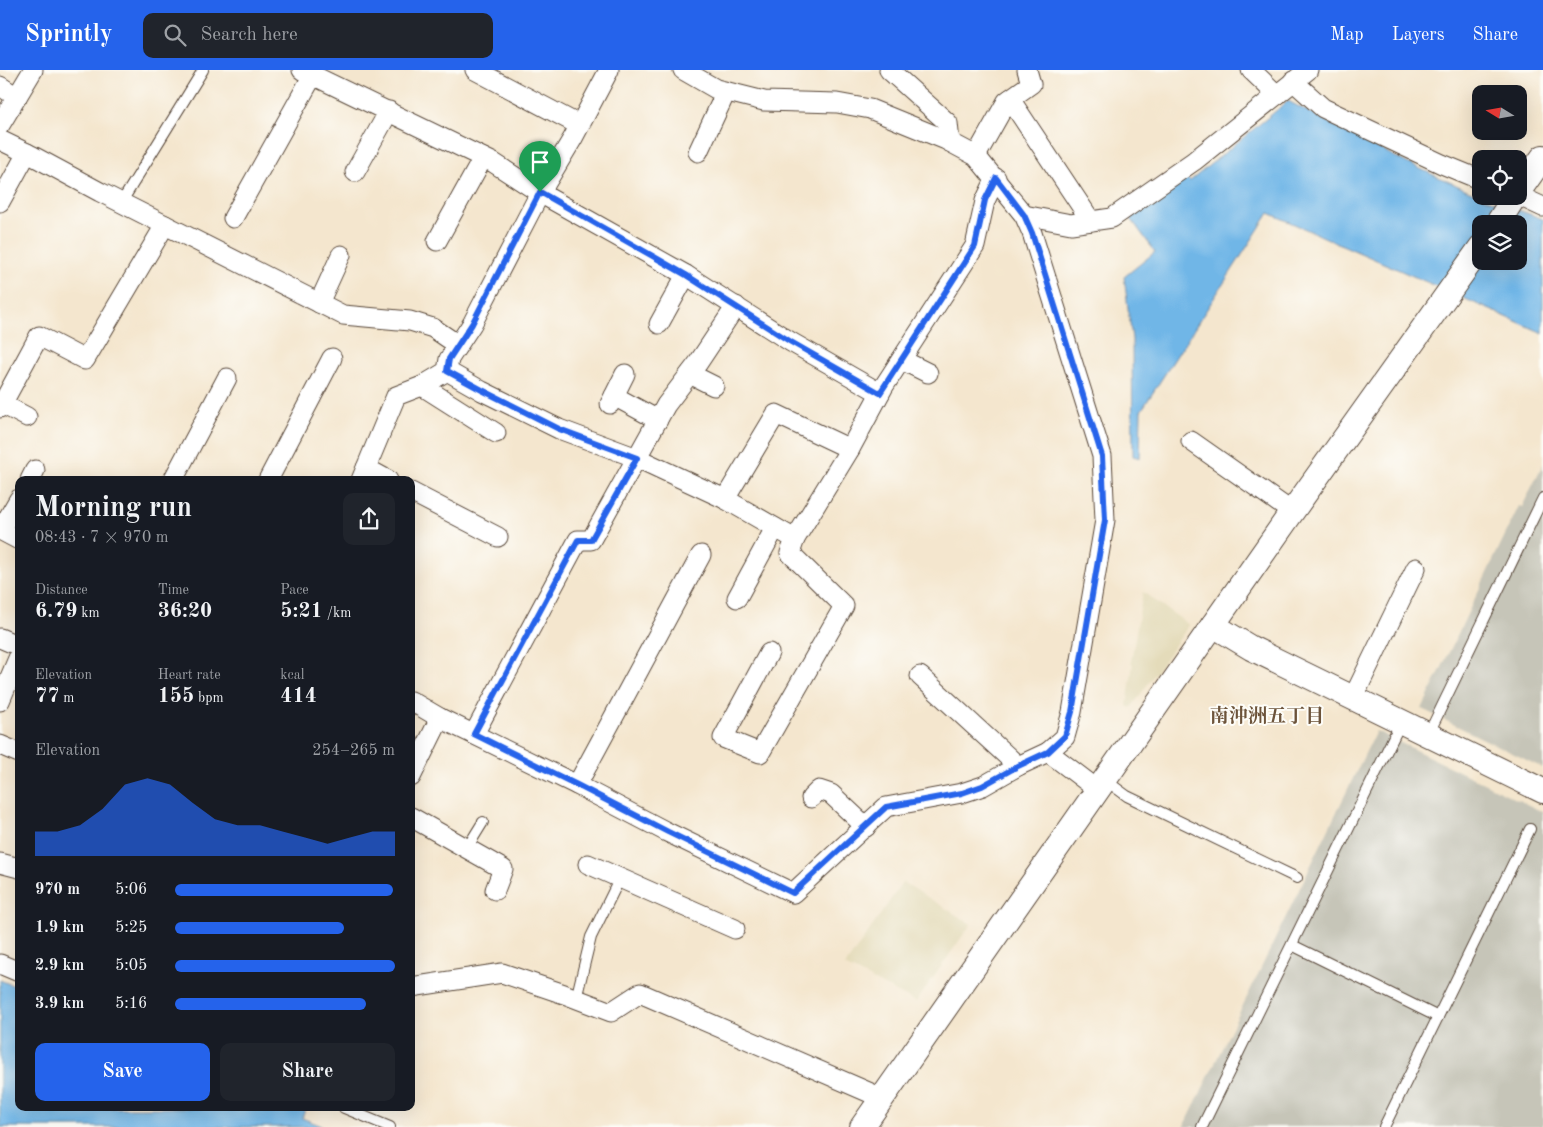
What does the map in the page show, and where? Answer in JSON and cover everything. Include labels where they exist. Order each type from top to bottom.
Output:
[{"type":"street","points":[[0,125],[33,70]]},
{"type":"street","points":[[476,70],[579,125]]},
{"type":"street","points":[[364,474],[396,396],[422,386],[447,371],[449,359],[472,324],[540,192],[609,70]]},
{"type":"street","points":[[415,703],[440,718],[793,893],[886,807],[962,793],[982,786],[1048,752],[1065,736],[1072,712],[1105,520],[1102,456],[1032,233],[1024,215],[996,178],[976,156],[950,142],[870,109],[837,103],[764,101],[716,90],[683,70]]},
{"type":"street","points":[[889,70],[948,123],[950,142]]},
{"type":"street","points":[[976,156],[1007,101],[1031,84],[1027,70]]},
{"type":"street","points":[[1251,70],[1277,95]]},
{"type":"street","points":[[233,218],[307,72],[483,158],[686,275],[791,342],[880,393]]},
{"type":"street","points":[[1024,215],[1071,224],[1112,218],[1194,161],[1301,76],[1323,108],[1472,176]]},
{"type":"street","points":[[0,86],[17,97]]},
{"type":"street","points":[[698,152],[726,92]]},
{"type":"street","points":[[1010,99],[1091,221]]},
{"type":"street","points":[[355,172],[389,111]]},
{"type":"street","points":[[0,140],[344,315],[410,321],[433,328],[458,345]]},
{"type":"street","points":[[0,202],[27,153]]},
{"type":"street","points":[[1527,180],[1543,157]]},
{"type":"street","points":[[437,241],[483,158]]},
{"type":"street","points":[[769,653],[723,738],[760,753],[844,606],[790,553],[795,540],[850,449],[880,393],[975,246],[985,200],[996,178]]},
{"type":"street","points":[[1527,199],[1541,203]]},
{"type":"street","points":[[27,418],[1,406],[39,336],[85,360],[165,225]]},
{"type":"street","points":[[320,303],[341,255]]},
{"type":"street","points":[[862,1127],[1292,512],[1472,260]]},
{"type":"street","points":[[659,324],[686,275]]},
{"type":"street","points":[[474,734],[578,540],[591,540],[666,405],[671,386],[690,374],[736,306]]},
{"type":"street","points":[[270,476],[332,358]]},
{"type":"street","points":[[902,360],[928,373]]},
{"type":"street","points":[[447,371],[559,429],[637,458],[724,500],[795,540]]},
{"type":"street","points":[[625,374],[612,400],[658,420]]},
{"type":"street","points":[[690,374],[714,386]]},
{"type":"street","points":[[174,476],[227,378]]},
{"type":"street","points":[[422,386],[496,433]]},
{"type":"street","points":[[724,500],[776,414],[850,449]]},
{"type":"street","points":[[1191,441],[1292,512]]},
{"type":"street","points":[[415,494],[498,537]]},
{"type":"street","points":[[15,506],[0,530],[15,538]]},
{"type":"street","points":[[737,598],[775,528]]},
{"type":"street","points":[[577,785],[701,555]]},
{"type":"street","points":[[1353,698],[1416,568]]},
{"type":"street","points":[[1213,625],[1251,648],[1543,791]]},
{"type":"street","points":[[0,638],[15,644]]},
{"type":"street","points":[[0,701],[15,665]]},
{"type":"street","points":[[920,676],[1018,766]]},
{"type":"street","points":[[415,769],[440,718]]},
{"type":"street","points":[[0,745],[15,751]]},
{"type":"street","points":[[1048,752],[1101,784]]},
{"type":"street","points":[[811,798],[819,790],[831,794],[866,826]]},
{"type":"street","points":[[415,819],[503,869],[495,890]]},
{"type":"street","points":[[0,863],[15,867]]},
{"type":"street","points":[[588,864],[736,929]]},
{"type":"street","points":[[0,964],[15,970]]},
{"type":"street","points":[[415,986],[502,973],[611,1012],[640,993],[882,1098]]},
{"type":"lane","points":[[121,203],[202,70]]},
{"type":"lane","points":[[1428,735],[1543,498]]},
{"type":"lane","points":[[1202,1127],[1401,722]]},
{"type":"lane","points":[[1101,784],[1297,878]]},
{"type":"lane","points":[[467,848],[483,822]]},
{"type":"lane","points":[[1384,1127],[1530,830]]},
{"type":"lane","points":[[576,999],[591,937],[620,878]]},
{"type":"lane","points":[[1292,945],[1438,1017]]},
{"type":"lane","points":[[351,1111],[390,1127]]},
{"type":"shaded area","points":[[1543,464],[1543,768],[1422,709],[1519,506],[1522,507]]},
{"type":"shaded area","points":[[1143,592],[1189,625],[1131,708],[1127,706],[1133,664],[1131,662]]},
{"type":"shaded area","points":[[1376,731],[1543,812],[1543,1127],[1184,1127]]},
{"type":"shaded area","points":[[903,882],[971,924],[916,1002],[845,966]]},
{"type":"water","points":[[1288,101],[1407,163],[1472,192],[1472,205],[1504,205],[1543,219],[1543,333],[1269,213],[1141,411],[1140,458],[1133,456],[1132,339],[1124,277],[1155,252],[1129,216],[1184,175],[1190,181]]},
{"type":"water","points":[[0,980],[15,986],[15,1111],[305,1111],[302,1118],[325,1127],[0,1127]]},
{"type":"district","name":"南沖洲五丁目","points":[[1267,715]]},
{"type":"route","points":[[996,178],[1024,215],[1032,233],[1102,456],[1105,520],[1072,712],[1065,736],[1048,752],[982,786],[962,793],[886,807],[793,893],[474,734],[578,540],[591,540],[637,458],[559,429],[447,371],[449,359],[472,324],[540,192],[686,275],[791,342],[880,393],[975,246],[985,200],[996,178]]}]
